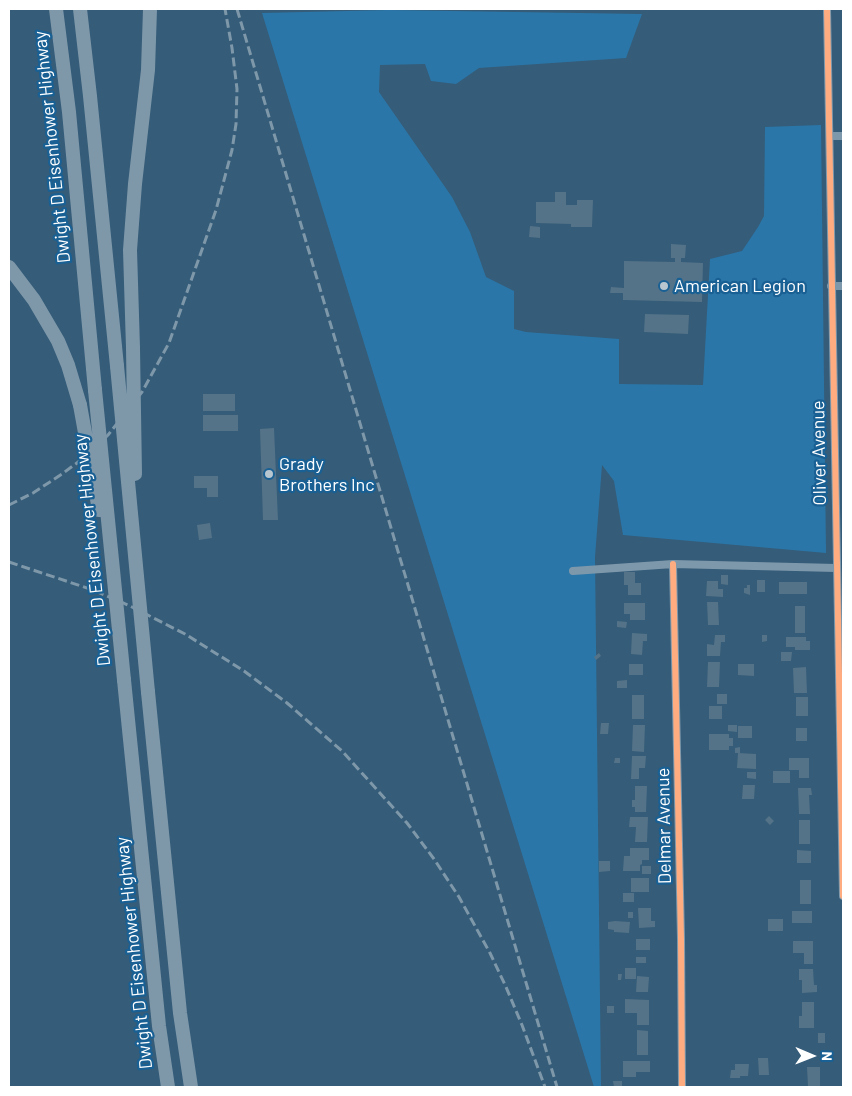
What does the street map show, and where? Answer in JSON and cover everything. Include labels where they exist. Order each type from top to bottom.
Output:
[{"type":"highway","name":"Dwight D Eisenhower Highway","points":[[56,9],[68,103],[163,1064],[168,1087]]},
{"type":"highway","points":[[80,9],[180,1013],[191,1087]]},
{"type":"highway","points":[[138,577],[130,250],[135,184],[148,70],[150,9]]},
{"type":"highway","points":[[9,267],[27,290],[50,326],[68,365],[80,405],[115,587]]},
{"type":"street","name":"Oliver Avenue","points":[[827,9],[843,896]]},
{"type":"street","points":[[830,136],[843,136]]},
{"type":"street","points":[[832,286],[843,286]]},
{"type":"street","points":[[834,435],[843,435]]},
{"type":"street","points":[[573,571],[673,564],[836,568]]},
{"type":"street","name":"Delmar Avenue","points":[[673,564],[681,939],[682,1087]]},
{"type":"shaded area","points":[[389,10],[642,14],[626,58],[479,68],[456,84],[431,81],[425,64],[380,65],[379,92],[452,197],[470,232],[486,277],[514,291],[514,329],[526,332],[619,339],[619,384],[703,385],[710,259],[742,251],[764,216],[765,127],[821,125],[826,553],[623,535],[614,481],[602,465],[595,557],[601,1087],[594,1087],[262,13]]},
{"type":"building","points":[[555,192],[566,192],[566,205],[577,205],[577,200],[593,200],[592,227],[536,223],[536,202],[555,202]]},
{"type":"building","points":[[530,226],[540,227],[540,238],[529,237]]},
{"type":"building","points":[[671,244],[686,245],[685,258],[681,258],[681,262],[703,263],[702,302],[623,300],[623,293],[610,293],[611,287],[624,288],[624,261],[675,262],[675,258],[671,258]]},
{"type":"building","points":[[645,314],[689,315],[688,334],[644,332]]},
{"type":"building","points":[[203,394],[235,394],[235,411],[203,411]]},
{"type":"building","points":[[203,415],[238,415],[238,431],[203,431]]},
{"type":"building","name":"Grady Brothers Inc","points":[[274,428],[278,520],[263,520],[260,429]]},
{"type":"building","points":[[194,476],[218,476],[218,497],[207,497],[207,488],[194,488]]},
{"type":"building","points":[[210,523],[212,538],[199,540],[197,525]]},
{"type":"building","points":[[624,572],[635,572],[635,583],[641,583],[641,595],[628,595],[628,585],[624,585]]},
{"type":"building","points":[[721,575],[728,575],[728,585],[721,584]]},
{"type":"building","points":[[757,580],[765,580],[765,592],[757,592]]},
{"type":"building","points":[[707,581],[718,581],[718,589],[723,589],[723,597],[706,596]]},
{"type":"building","points":[[779,582],[807,582],[807,594],[779,594]]},
{"type":"building","points":[[747,585],[750,585],[750,595],[744,593],[744,588],[747,588]]},
{"type":"building","points":[[707,602],[718,602],[719,625],[708,625]]},
{"type":"building","points":[[624,603],[645,603],[645,620],[630,620],[630,614],[624,614]]},
{"type":"building","points":[[795,606],[805,606],[805,633],[795,633]]},
{"type":"building","points":[[617,621],[627,622],[626,628],[617,627]]},
{"type":"building","points":[[632,633],[647,634],[647,641],[643,641],[642,655],[631,654]]},
{"type":"building","points":[[715,635],[725,635],[725,642],[721,642],[720,656],[707,656],[707,644],[714,645]]},
{"type":"building","points":[[762,635],[767,635],[767,641],[762,642]]},
{"type":"building","points":[[786,637],[806,637],[806,641],[810,641],[810,650],[795,650],[795,647],[786,647]]},
{"type":"building","points":[[781,652],[792,652],[791,661],[781,661]]},
{"type":"building","points":[[599,653],[601,656],[596,660],[594,657]]},
{"type":"building","points":[[708,662],[720,662],[719,687],[707,687]]},
{"type":"building","points":[[629,664],[643,664],[643,675],[629,675]]},
{"type":"building","points":[[738,664],[754,664],[754,676],[738,675]]},
{"type":"building","points":[[806,667],[807,693],[794,693],[793,668]]},
{"type":"building","points":[[627,680],[627,688],[617,688],[617,681]]},
{"type":"building","points":[[717,694],[727,694],[727,704],[717,704]]},
{"type":"building","points":[[632,695],[644,695],[644,719],[632,719]]},
{"type":"building","points":[[796,697],[808,697],[808,716],[796,716]]},
{"type":"building","points":[[709,706],[722,706],[722,719],[709,719]]},
{"type":"building","points":[[601,723],[609,723],[608,734],[600,734]]},
{"type":"building","points":[[633,725],[645,725],[644,752],[632,751]]},
{"type":"building","points":[[728,725],[737,725],[737,732],[728,731]]},
{"type":"building","points":[[738,726],[752,726],[752,738],[738,738]]},
{"type":"building","points":[[796,728],[807,728],[807,741],[796,741]]},
{"type":"building","points":[[709,734],[729,734],[729,738],[733,738],[733,746],[729,746],[729,750],[709,750]]},
{"type":"building","points":[[740,747],[740,753],[735,753],[735,748]]},
{"type":"building","points":[[738,753],[756,754],[756,769],[737,768]]},
{"type":"building","points":[[632,756],[646,756],[645,768],[639,768],[639,779],[631,779]]},
{"type":"building","points":[[615,758],[620,758],[620,763],[614,763]]},
{"type":"building","points":[[789,758],[809,758],[809,778],[799,778],[799,770],[789,770]]},
{"type":"building","points":[[773,771],[790,771],[790,783],[773,783]]},
{"type":"building","points":[[747,772],[756,772],[756,779],[747,778]]},
{"type":"building","points":[[743,785],[755,785],[754,799],[742,799]]},
{"type":"building","points":[[635,786],[647,786],[646,812],[635,812],[635,807],[632,807],[632,800],[635,800]]},
{"type":"building","points":[[798,788],[811,788],[812,795],[809,795],[810,814],[799,814]]},
{"type":"building","points":[[769,816],[774,821],[770,825],[765,820]]},
{"type":"building","points":[[630,817],[648,817],[647,842],[635,842],[636,827],[629,827]]},
{"type":"building","points":[[799,820],[810,820],[810,844],[799,844]]},
{"type":"building","points":[[630,848],[649,848],[649,860],[642,860],[640,871],[623,871],[624,856],[630,856]]},
{"type":"building","points":[[797,850],[811,851],[811,863],[797,863]]},
{"type":"building","points":[[599,861],[610,861],[610,871],[599,872]]},
{"type":"building","points":[[642,866],[651,866],[651,874],[642,874]]},
{"type":"building","points":[[631,878],[649,878],[649,892],[631,892]]},
{"type":"building","points":[[800,880],[811,880],[811,904],[800,904]]},
{"type":"building","points":[[623,893],[634,893],[634,902],[623,902]]},
{"type":"building","points":[[638,908],[651,908],[651,921],[655,921],[655,927],[639,928]]},
{"type":"building","points":[[792,911],[812,911],[812,923],[792,923]]},
{"type":"building","points":[[628,912],[633,912],[633,918],[628,918]]},
{"type":"building","points":[[768,919],[783,919],[783,931],[768,931]]},
{"type":"building","points":[[608,922],[630,922],[629,933],[614,932],[614,930],[608,929]]},
{"type":"building","points":[[636,939],[650,939],[650,950],[636,950]]},
{"type":"building","points":[[793,941],[813,941],[813,964],[804,964],[804,953],[793,953]]},
{"type":"building","points":[[636,957],[646,957],[646,963],[636,963]]},
{"type":"building","points":[[625,968],[636,968],[636,979],[625,979]]},
{"type":"building","points":[[799,969],[813,969],[814,985],[817,985],[817,992],[802,993],[802,980],[799,980]]},
{"type":"building","points":[[618,974],[622,974],[621,980],[618,980]]},
{"type":"building","points":[[637,976],[649,977],[648,992],[636,992]]},
{"type":"building","points":[[625,999],[649,1000],[649,1025],[637,1025],[637,1013],[625,1013]]},
{"type":"building","points":[[802,1002],[814,1002],[814,1028],[799,1028],[799,1016],[802,1016]]},
{"type":"building","points":[[607,1006],[614,1006],[614,1013],[607,1013]]},
{"type":"building","points":[[637,1030],[648,1031],[648,1055],[637,1055]]},
{"type":"building","points":[[818,1033],[825,1033],[825,1043],[818,1043]]},
{"type":"building","points":[[758,1058],[768,1058],[769,1075],[759,1075]]},
{"type":"building","points":[[623,1061],[650,1061],[650,1072],[636,1072],[636,1077],[623,1077]]},
{"type":"building","points":[[735,1064],[749,1064],[748,1076],[730,1078],[731,1070],[735,1070]]},
{"type":"building","points":[[807,1067],[820,1067],[820,1087],[808,1087]]},
{"type":"building","points":[[613,1081],[622,1081],[622,1086],[614,1087]]},
{"type":"railway","points":[[9,505],[33,493],[62,474],[89,454],[108,435],[142,392],[169,343],[216,210],[232,150],[236,124],[237,89],[225,9]]},
{"type":"railway","points":[[237,9],[557,1087]]},
{"type":"railway","points":[[9,562],[93,590],[128,605],[185,634],[244,671],[287,703],[342,751],[407,823],[459,897],[490,953],[506,987],[545,1087]]},
{"type":"cycle path","points":[[827,9],[843,896]]},
{"type":"cycle path","points":[[673,564],[681,939],[682,1087]]},
{"type":"place","name":"American Legion","points":[[664,286]]},
{"type":"place","name":"Grady Brothers Inc","points":[[269,474]]}]
